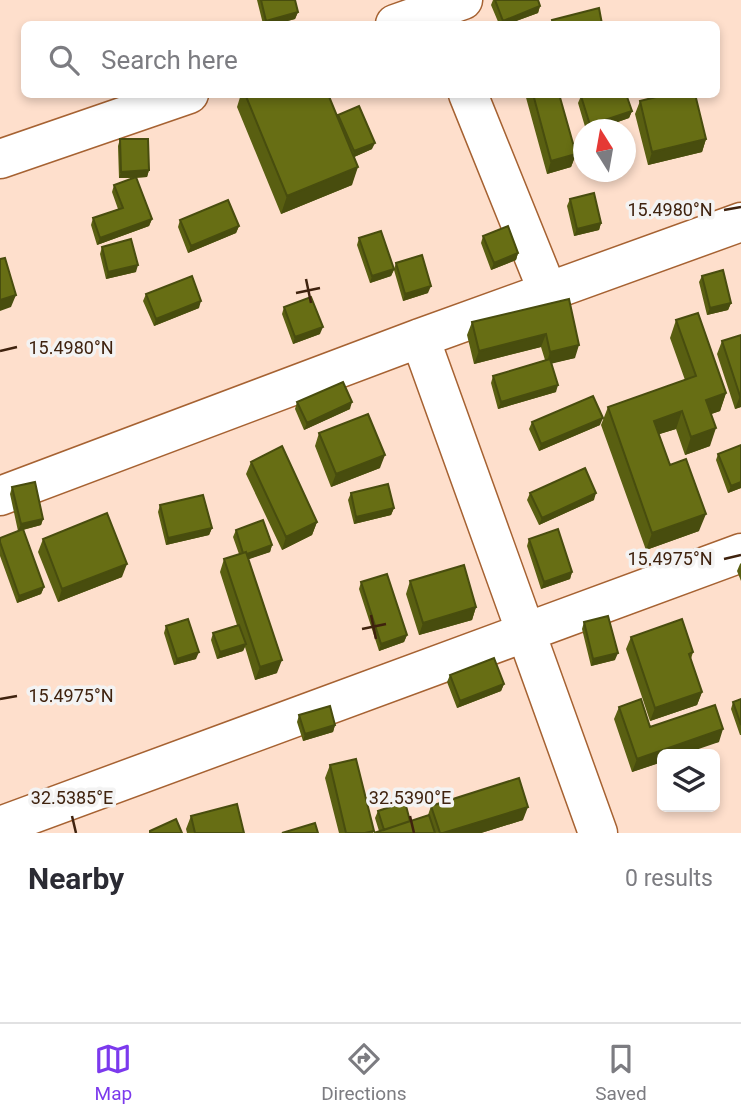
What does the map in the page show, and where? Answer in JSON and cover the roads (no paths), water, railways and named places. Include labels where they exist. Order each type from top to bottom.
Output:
[{"type":"street","points":[[404,21],[441,9]]},
{"type":"street","points":[[0,159],[177,98]]},
{"type":"street","points":[[470,98],[548,292]]},
{"type":"street","points":[[0,496],[420,338],[741,222]]},
{"type":"street","points":[[420,338],[598,833]]},
{"type":"street","points":[[0,826],[741,553]]}]
